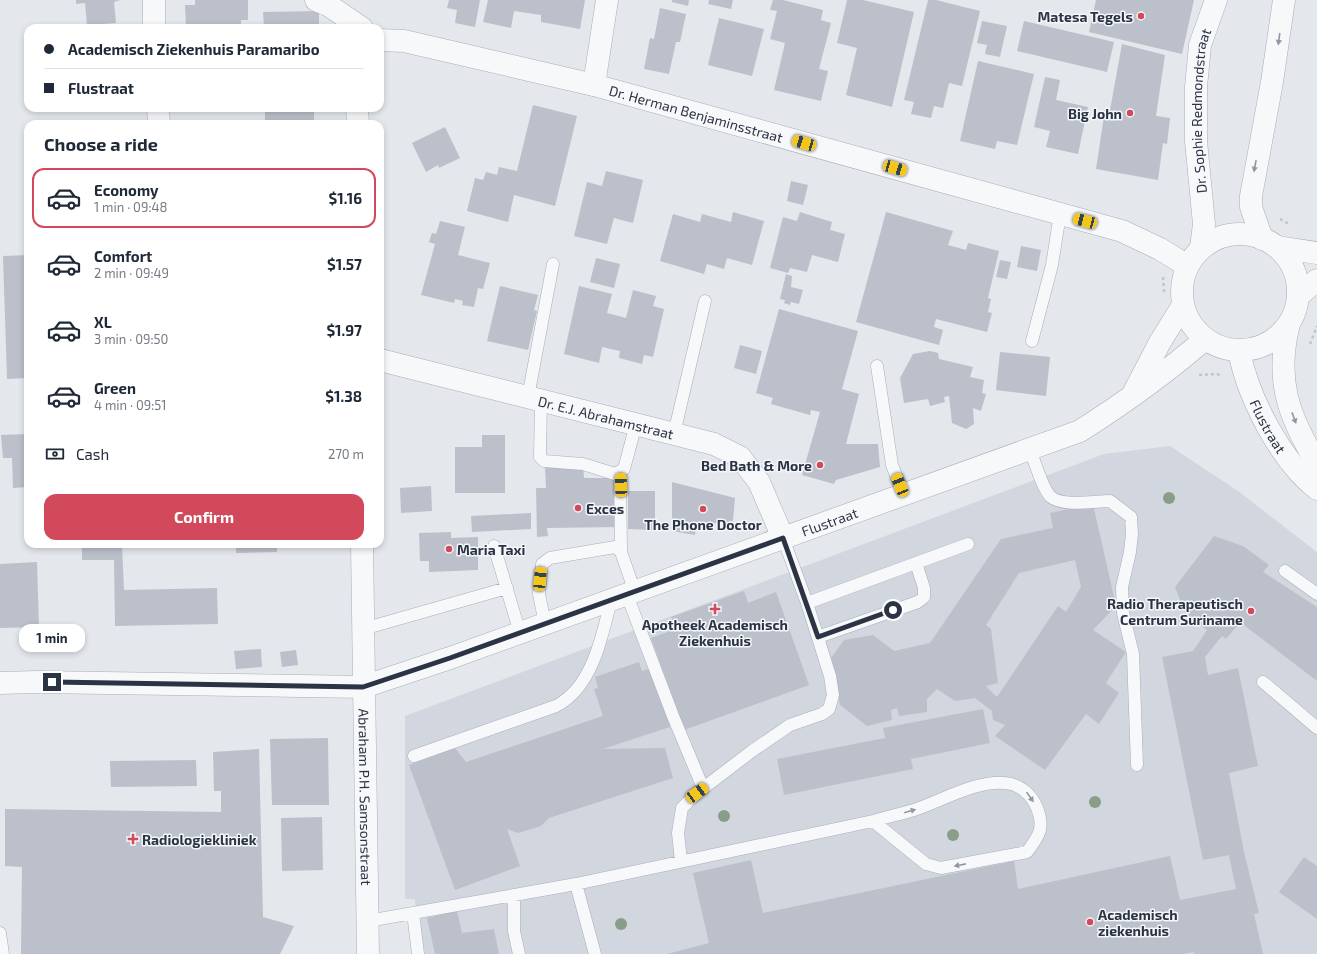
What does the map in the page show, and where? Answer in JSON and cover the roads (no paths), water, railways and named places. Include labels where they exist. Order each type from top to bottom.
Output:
[{"type":"street","points":[[154,0],[154,24]]},
{"type":"street","points":[[316,0],[328,5],[356,24]]},
{"type":"street","points":[[594,85],[607,0]]},
{"type":"street","name":"Dr. Sophie Redmondstraat","points":[[1201,248],[1204,224],[1196,141],[1196,86],[1200,45],[1216,0]]},
{"type":"street","points":[[1284,0],[1272,82],[1253,178],[1251,207],[1270,243],[1287,258],[1293,269],[1297,282],[1298,296],[1293,317],[1289,324],[1271,342],[1261,347],[1239,351],[1228,350],[1205,339],[1195,330],[1187,318],[1183,305],[1182,286],[1188,266],[1201,248],[1215,239],[1226,235],[1244,234],[1270,243],[1317,253]]},
{"type":"street","name":"Dr. Herman Benjaminsstraat","points":[[384,40],[404,41],[594,85],[1122,231],[1160,249],[1188,266]]},
{"type":"street","points":[[1298,296],[1317,280]]},
{"type":"street","name":"Flustraat","points":[[1133,395],[1160,342],[1183,305]]},
{"type":"street","name":"Flustraat","points":[[1289,324],[1284,344],[1282,362],[1284,381],[1289,404],[1299,432],[1317,463]]},
{"type":"street","name":"Flustraat","points":[[0,683],[37,682],[363,687],[546,624],[1080,431],[1112,411],[1176,364],[1205,339]]},
{"type":"street","name":"Flustraat","points":[[1239,351],[1243,369],[1278,444],[1293,466],[1317,489]]},
{"type":"street","name":"Dr. E.J. Abrahamstraat","points":[[384,361],[714,444],[740,457],[760,482],[783,538]]},
{"type":"street","name":"Abraham P.H. Samsonstraat","points":[[362,548],[368,954]]},
{"type":"lane","points":[[1032,341],[1052,265],[1060,214]]},
{"type":"lane","points":[[553,264],[534,399],[541,460],[583,464],[615,474],[624,469],[636,424]]},
{"type":"lane","points":[[674,434],[705,301]]},
{"type":"lane","points":[[877,366],[892,465],[904,495]]},
{"type":"lane","points":[[1030,449],[1041,478],[1051,497],[1064,503],[1110,501],[1131,517],[1132,534],[1130,552],[1122,586],[1123,613],[1133,654],[1137,765]]},
{"type":"lane","points":[[620,472],[621,552],[624,595],[704,788]]},
{"type":"lane","points":[[682,861],[678,833],[682,808],[704,788],[752,751],[790,726],[822,714],[829,709],[833,696],[830,676],[808,603],[783,538]]},
{"type":"lane","points":[[808,603],[968,544]]},
{"type":"lane","points":[[494,546],[520,633]]},
{"type":"lane","points":[[546,624],[539,594],[542,564],[550,558],[615,547],[621,552]]},
{"type":"lane","points":[[818,637],[918,602],[924,598],[924,588],[916,563]]},
{"type":"lane","points":[[1285,571],[1317,594]]},
{"type":"lane","points":[[363,629],[507,588]]},
{"type":"lane","points":[[414,756],[556,706],[569,700],[578,689],[624,595]]},
{"type":"lane","points":[[1263,682],[1317,728]]},
{"type":"lane","points":[[368,921],[576,884],[873,821],[913,810],[982,785],[1006,782],[1025,789],[1035,804],[1042,821],[1038,837],[1027,852],[940,868],[926,864],[873,821]]},
{"type":"lane","points":[[576,884],[595,954]]},
{"type":"lane","points":[[514,896],[514,931],[519,954]]},
{"type":"lane","points":[[413,913],[418,954]]},
{"type":"lane","points":[[0,933],[3,954]]},
{"type":"place","name":"Matesa Tegels","points":[[1141,16]]},
{"type":"place","name":"Big John","points":[[1130,113]]},
{"type":"place","name":"Bed Bath & More","points":[[820,465]]},
{"type":"place","name":"Exces","points":[[578,508]]},
{"type":"place","name":"The Phone Doctor","points":[[703,509]]},
{"type":"place","name":"Maria Taxi","points":[[449,549]]},
{"type":"place","name":"Apotheek Academisch Ziekenhuis","points":[[715,609]]},
{"type":"place","name":"Radio Therapeutisch Centrum Suriname","points":[[1251,611]]},
{"type":"place","name":"Radiologiekliniek","points":[[133,839]]},
{"type":"place","name":"Academisch ziekenhuis","points":[[1090,922]]}]
